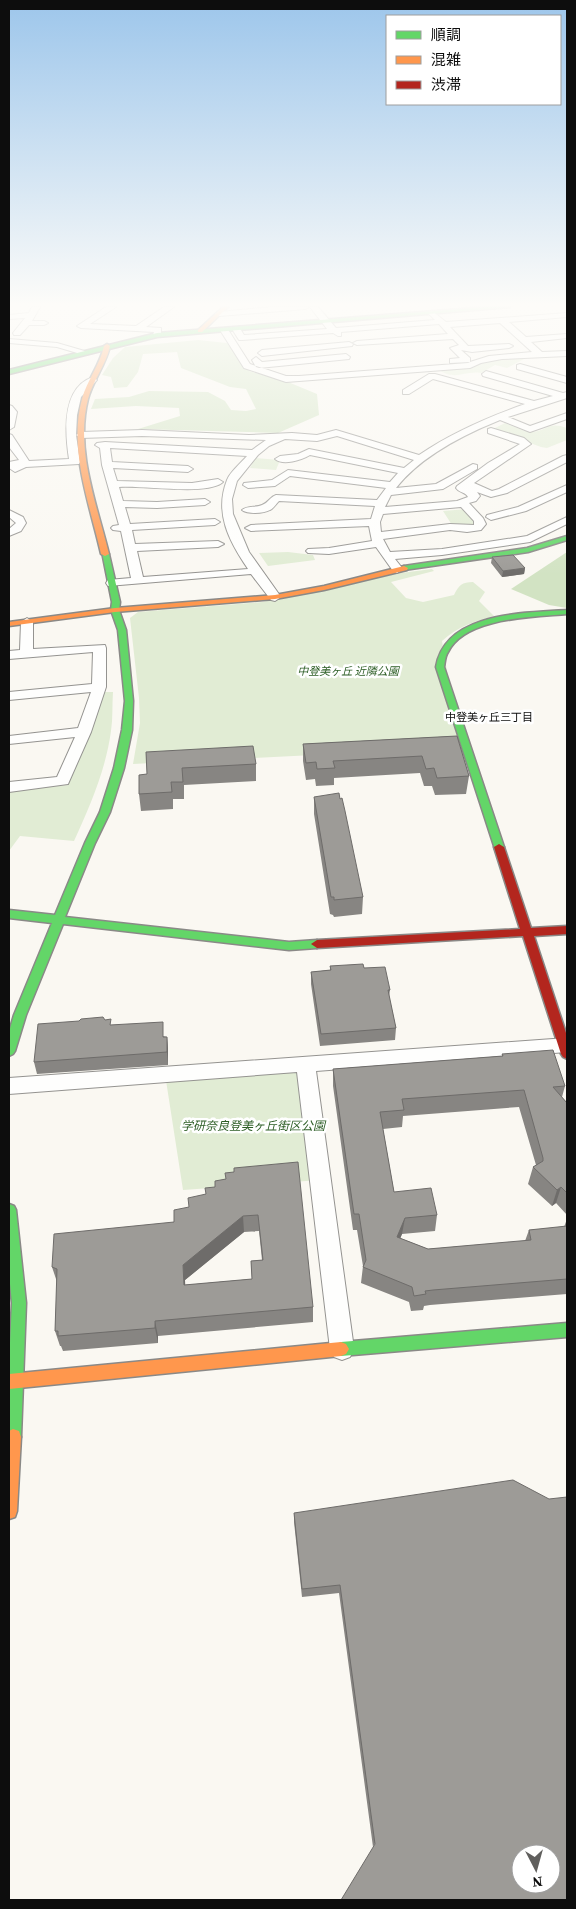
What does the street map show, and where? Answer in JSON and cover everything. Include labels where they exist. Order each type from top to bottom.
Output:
[{"type":"street","points":[[9,465],[75,462],[71,433],[78,396]]},
{"type":"street","points":[[9,1051],[20,1015],[105,812],[120,768],[127,730],[129,701],[122,630],[115,610],[116,602],[84,462],[82,440],[86,396]]},
{"type":"street","points":[[505,396],[534,404]]},
{"type":"street","points":[[397,569],[378,540],[378,512],[389,489],[403,471],[453,439],[500,417],[562,396]]},
{"type":"street","points":[[9,408],[12,412],[9,427]]},
{"type":"street","points":[[500,417],[530,429],[567,416]]},
{"type":"street","points":[[555,420],[567,424]]},
{"type":"street","points":[[251,528],[378,512],[463,504],[462,502],[475,496],[468,490],[461,488],[492,465],[526,444],[521,440],[491,431]]},
{"type":"street","points":[[82,440],[142,433],[250,438],[322,438],[336,432],[421,459]]},
{"type":"street","points":[[9,437],[12,445],[24,460],[22,465],[9,474]]},
{"type":"street","points":[[275,597],[238,543],[226,502],[232,486],[232,480],[241,471],[253,453],[281,437]]},
{"type":"street","points":[[82,440],[105,445],[253,453]]},
{"type":"street","points":[[105,445],[107,465],[118,504],[122,528],[131,548],[137,577]]},
{"type":"street","points":[[280,459],[300,457],[309,452],[403,471]]},
{"type":"street","points":[[466,484],[491,494],[502,491],[567,458]]},
{"type":"street","points":[[107,465],[188,468]]},
{"type":"street","points":[[248,485],[275,483],[288,473],[389,489],[439,487],[476,466]]},
{"type":"street","points":[[540,472],[567,481]]},
{"type":"street","points":[[112,484],[124,482],[194,487],[218,482]]},
{"type":"street","points":[[490,517],[522,509],[567,488]]},
{"type":"street","points":[[247,510],[266,508],[276,498],[378,512]]},
{"type":"street","points":[[118,504],[158,506],[205,502]]},
{"type":"street","points":[[312,551],[356,550],[378,540],[450,527],[477,528],[480,524],[479,520],[463,504]]},
{"type":"street","points":[[9,514],[19,519],[21,523],[17,529],[9,534]]},
{"type":"street","points":[[388,556],[442,552],[530,539],[567,520]]},
{"type":"street","points":[[122,528],[215,522]]},
{"type":"street","points":[[9,624],[115,610],[275,597],[324,588],[397,569],[528,550],[567,538]]},
{"type":"street","points":[[131,548],[218,544]]},
{"type":"street","points":[[112,583],[137,577],[244,569]]},
{"type":"street","points":[[9,1086],[305,1063],[566,1048],[442,675],[440,659],[447,644],[474,625],[501,619],[567,612]]},
{"type":"street","points":[[26,654],[27,622]]},
{"type":"street","points":[[9,656],[100,648],[98,687],[84,732],[64,782],[9,787]]},
{"type":"street","points":[[9,696],[98,687]]},
{"type":"street","points":[[9,740],[84,732]]},
{"type":"street","points":[[9,914],[289,946],[567,930]]},
{"type":"street","points":[[305,1063],[342,1349]]},
{"type":"street","points":[[9,1210],[19,1303],[12,1381],[9,1511]]},
{"type":"street","points":[[12,1381],[342,1349],[567,1330]]},
{"type":"green space","points":[[132,396],[216,396],[225,401],[231,410],[246,411],[256,409],[250,396],[317,396],[319,415],[278,433],[138,429],[180,416],[179,408],[136,406],[91,409],[95,399]]},
{"type":"green space","points":[[505,423],[532,432],[556,425],[561,426],[567,428],[567,440],[547,448],[541,447],[493,429]]},
{"type":"green space","points":[[255,458],[280,460],[276,470],[250,468]]},
{"type":"green space","points":[[467,509],[476,520],[473,526],[452,525],[443,511]]},
{"type":"green space","points":[[288,552],[313,555],[315,560],[268,566],[259,553]]},
{"type":"green space","points":[[567,552],[567,608],[549,605],[511,589]]},
{"type":"green space","name":"中登美ヶ丘 近隣公園","points":[[432,569],[434,571],[391,582],[406,598],[423,602],[454,595],[461,585],[473,582],[485,592],[479,601],[494,616],[466,626],[442,641],[459,743],[452,748],[133,764],[140,723],[130,618],[138,612],[262,602],[401,573]]},
{"type":"green space","points":[[103,692],[113,692],[112,726],[109,745],[97,787],[74,841],[20,836],[9,851],[9,791],[68,785]]},
{"type":"green space","name":"学研奈良登美ヶ丘街区公園","points":[[305,1063],[320,1180],[183,1190],[165,1074]]},
{"type":"building","points":[[513,555],[525,568],[503,571],[492,557]]},
{"type":"building","points":[[457,736],[469,776],[437,778],[434,768],[426,769],[422,756],[333,761],[335,768],[317,769],[316,762],[306,763],[303,744]]},
{"type":"building","points":[[253,746],[256,764],[182,768],[183,782],[171,782],[172,792],[139,794],[139,775],[147,774],[146,752]]},
{"type":"building","points":[[339,793],[340,799],[342,798],[363,897],[334,900],[334,897],[331,897],[314,797]]},
{"type":"building","points":[[363,964],[364,968],[385,967],[396,1028],[321,1034],[311,972],[331,970],[330,966]]},
{"type":"building","points":[[103,1017],[105,1020],[111,1019],[110,1025],[163,1022],[163,1037],[167,1037],[167,1052],[34,1062],[38,1024]]},
{"type":"building","points":[[553,1050],[565,1086],[553,1087],[567,1103],[567,1193],[561,1187],[557,1190],[533,1167],[543,1161],[543,1158],[524,1090],[402,1099],[404,1110],[380,1112],[394,1192],[431,1188],[437,1215],[405,1218],[397,1237],[428,1249],[531,1240],[529,1230],[567,1226],[567,1279],[433,1290],[425,1291],[426,1294],[414,1296],[412,1287],[363,1267],[366,1260],[359,1214],[354,1214],[333,1069],[503,1056],[502,1054]]},
{"type":"building","points":[[298,1162],[313,1307],[155,1321],[155,1328],[58,1336],[58,1331],[55,1331],[57,1269],[52,1267],[54,1234],[174,1222],[174,1210],[189,1207],[188,1198],[206,1194],[205,1188],[215,1187],[215,1181],[226,1179],[225,1173],[234,1172],[234,1168]],"holes":[[[258,1215],[263,1260],[251,1261],[252,1279],[184,1285],[183,1265],[243,1216]]]},
{"type":"building","points":[[513,1480],[549,1499],[567,1497],[567,1900],[341,1900],[375,1844],[340,1585],[302,1589],[294,1513]]},
{"type":"traffic: fast","points":[[404,568],[528,550],[567,538]]},
{"type":"traffic: fast","points":[[9,1051],[20,1015],[90,843],[105,812],[119,768],[127,730],[129,701],[122,630],[115,610],[116,602],[105,554]]},
{"type":"traffic: fast","points":[[499,847],[440,667],[442,655],[455,638],[468,629],[484,623],[518,616],[567,612]]},
{"type":"traffic: fast","points":[[9,914],[289,946],[317,944]]},
{"type":"traffic: fast","points":[[9,1210],[19,1303],[13,1437]]},
{"type":"traffic: fast","points":[[341,1349],[567,1330]]},
{"type":"traffic: slow","points":[[86,396],[81,436],[83,456],[105,554]]},
{"type":"traffic: slow","points":[[9,624],[115,610],[275,597],[324,588],[404,568]]},
{"type":"traffic: slow","points":[[9,1382],[341,1349]]},
{"type":"traffic: slow","points":[[9,1511],[13,1437]]},
{"type":"traffic: jam","points":[[499,847],[567,1054]]},
{"type":"traffic: jam","points":[[317,944],[567,930]]},
{"type":"district","name":"中登美ヶ丘三丁目","points":[[489,717]]}]
